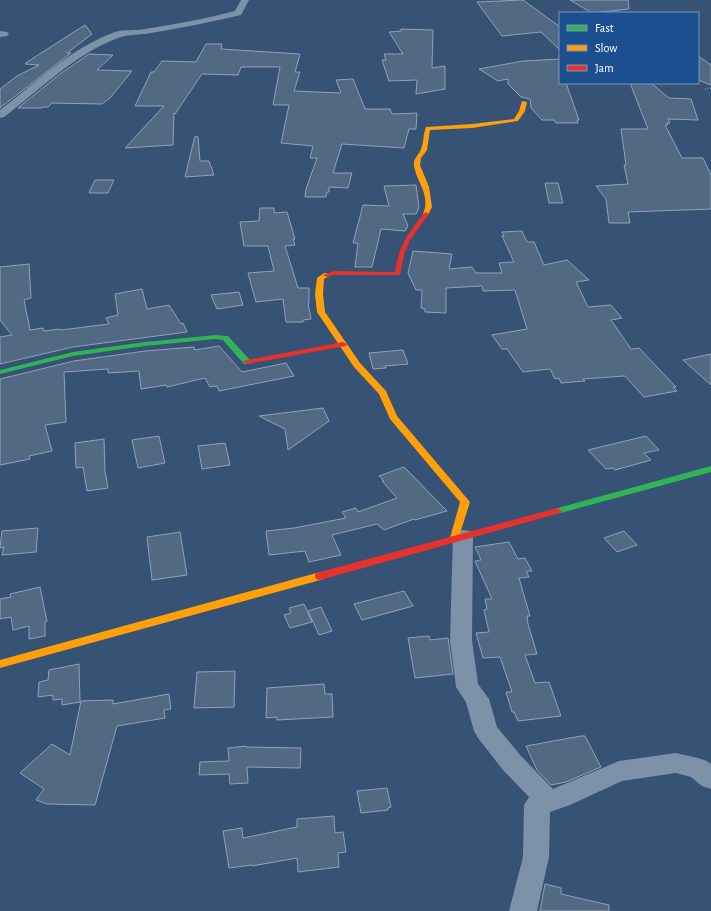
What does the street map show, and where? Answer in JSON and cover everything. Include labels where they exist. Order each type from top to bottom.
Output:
[{"type":"street","points":[[0,115],[32,91],[52,73],[93,45],[119,34],[138,33],[202,22],[238,13],[245,0]]},
{"type":"street","points":[[524,102],[522,111],[516,120],[472,126],[428,128],[424,150],[418,158],[417,165],[426,187],[429,207],[425,218],[407,240],[401,256],[398,274],[333,273],[321,278],[319,294],[320,312],[357,365],[383,393],[393,417],[465,502],[459,537],[461,640],[467,687],[477,699],[486,731],[512,762],[549,801]]},
{"type":"street","points":[[0,372],[73,354],[179,340],[215,337],[225,338],[246,362],[343,344]]},
{"type":"street","points":[[0,664],[711,469]]},
{"type":"street","points":[[523,911],[536,857],[537,805],[619,771],[676,763],[698,768],[711,779]]},
{"type":"path","points":[[705,89],[711,88]]},
{"type":"building","points":[[523,0],[559,26],[559,49],[541,32],[502,36],[477,2]]},
{"type":"building","points":[[570,0],[628,0],[629,9],[590,12]]},
{"type":"building","points":[[85,25],[92,34],[67,53],[71,53],[0,108],[0,89],[17,76],[39,65],[25,64],[27,62]]},
{"type":"building","points":[[401,29],[433,30],[432,68],[445,66],[445,89],[416,94],[417,80],[389,81],[382,60],[386,60],[384,54],[403,54],[389,32],[401,31]]},
{"type":"building","points":[[206,44],[222,44],[221,49],[300,54],[295,72],[300,72],[294,91],[341,93],[336,80],[353,79],[365,109],[390,109],[392,114],[417,113],[416,129],[409,129],[404,148],[342,144],[333,173],[352,173],[348,188],[329,187],[329,192],[327,192],[326,197],[305,197],[306,189],[317,158],[310,158],[313,146],[281,143],[289,105],[273,105],[280,67],[241,67],[238,75],[202,74],[175,114],[174,113],[173,145],[125,148],[164,106],[135,106],[151,72],[154,72],[162,61],[196,62]]},
{"type":"building","points":[[89,54],[113,55],[97,70],[132,71],[110,98],[102,104],[52,103],[48,107],[42,108],[18,108],[60,74]]},
{"type":"building","points":[[699,57],[711,65],[711,85],[699,80]]},
{"type":"building","points":[[559,59],[559,84],[566,84],[579,120],[577,120],[578,123],[556,123],[554,120],[542,120],[531,108],[530,99],[521,97],[508,84],[508,79],[498,81],[479,69],[523,61]]},
{"type":"building","points":[[630,84],[652,84],[669,98],[691,99],[698,120],[668,119],[670,123],[665,125],[682,158],[703,158],[711,175],[711,209],[628,212],[630,223],[609,223],[606,199],[596,186],[628,184],[624,165],[626,165],[621,129],[648,129]]},
{"type":"building","points":[[195,136],[198,137],[200,161],[209,161],[214,175],[185,177]]},
{"type":"building","points":[[95,180],[114,180],[108,193],[89,193]]},
{"type":"building","points":[[545,183],[558,183],[563,203],[549,203]]},
{"type":"building","points":[[416,185],[419,207],[416,214],[403,214],[408,226],[405,231],[381,229],[372,267],[355,267],[358,243],[353,243],[363,205],[389,206],[384,186]]},
{"type":"building","points":[[260,208],[274,208],[274,213],[287,212],[295,239],[293,239],[295,245],[285,246],[298,288],[309,288],[308,303],[311,319],[303,320],[303,322],[286,322],[283,299],[256,302],[248,273],[274,271],[268,246],[244,246],[240,222],[259,221]]},
{"type":"building","points":[[522,231],[527,242],[534,242],[544,265],[567,260],[589,280],[576,282],[588,307],[611,305],[622,318],[611,320],[631,349],[639,348],[676,387],[673,387],[677,391],[644,397],[625,376],[583,379],[585,381],[561,383],[559,378],[555,379],[550,369],[523,372],[507,349],[502,349],[492,335],[527,329],[515,290],[483,291],[482,286],[446,288],[446,313],[425,312],[425,309],[421,308],[422,290],[416,290],[408,273],[413,251],[452,254],[449,269],[472,267],[476,273],[502,273],[499,263],[514,262],[502,236],[504,236],[502,232]]},
{"type":"building","points":[[29,264],[31,298],[24,300],[30,330],[43,328],[44,331],[61,330],[109,324],[106,318],[118,315],[115,294],[142,289],[147,309],[169,305],[181,324],[183,323],[187,332],[73,347],[0,364],[0,337],[12,335],[0,320],[0,267]]},
{"type":"building","points":[[239,292],[243,305],[217,309],[211,295]]},
{"type":"building","points":[[219,346],[242,372],[286,363],[294,376],[219,391],[217,386],[210,387],[205,378],[167,387],[166,385],[141,389],[139,371],[108,373],[108,369],[64,372],[66,422],[45,425],[52,451],[29,456],[30,459],[0,465],[0,379],[74,361],[145,351],[194,347],[195,350]]},
{"type":"building","points":[[403,350],[408,364],[385,366],[386,368],[373,369],[369,353]]},
{"type":"building","points":[[711,354],[711,385],[683,360]]},
{"type":"building","points":[[323,408],[329,421],[288,450],[285,429],[259,416]]},
{"type":"building","points":[[159,436],[165,463],[138,468],[132,440]]},
{"type":"building","points":[[646,436],[659,450],[644,453],[651,460],[615,470],[613,468],[606,469],[588,450]]},
{"type":"building","points":[[104,439],[105,471],[108,488],[87,491],[83,467],[76,468],[75,443]]},
{"type":"building","points":[[225,443],[230,465],[202,469],[198,446]]},
{"type":"building","points":[[404,467],[447,511],[415,520],[414,519],[384,530],[377,524],[332,535],[341,555],[309,562],[305,551],[269,555],[266,531],[294,528],[346,518],[342,512],[356,508],[358,512],[397,498],[379,476]]},
{"type":"building","points":[[38,528],[36,552],[2,555],[4,547],[0,548],[2,531]]},
{"type":"building","points":[[624,531],[637,545],[617,552],[604,538]]},
{"type":"building","points":[[180,532],[187,575],[152,580],[147,537]]},
{"type":"building","points":[[509,542],[518,559],[525,558],[532,571],[526,571],[529,577],[519,578],[530,616],[527,616],[528,624],[537,654],[525,655],[535,683],[549,682],[561,716],[518,721],[514,712],[512,712],[506,692],[512,692],[500,657],[483,658],[476,633],[489,632],[484,610],[487,609],[485,599],[492,599],[475,561],[481,560],[475,547]]},
{"type":"building","points":[[40,587],[47,621],[45,622],[45,636],[29,639],[29,626],[13,630],[11,617],[0,619],[0,599],[11,597],[10,594]]},
{"type":"building","points":[[404,591],[413,606],[362,620],[354,604]]},
{"type":"building","points":[[304,604],[312,622],[290,628],[284,615],[291,613],[289,608]]},
{"type":"building","points":[[321,607],[332,631],[319,635],[308,611]]},
{"type":"building","points":[[429,636],[430,640],[448,638],[453,674],[415,678],[408,638]]},
{"type":"building","points":[[79,664],[80,702],[62,705],[62,699],[53,700],[53,695],[38,697],[39,682],[48,680],[49,670]]},
{"type":"building","points":[[235,671],[234,707],[194,708],[197,672]]},
{"type":"building","points":[[324,684],[325,694],[332,694],[333,717],[277,720],[277,717],[266,718],[267,688]]},
{"type":"building","points":[[169,694],[171,709],[164,710],[165,718],[117,726],[95,805],[47,804],[36,800],[44,789],[20,773],[52,744],[70,755],[81,701],[113,700],[113,704]]},
{"type":"building","points":[[585,736],[601,767],[566,782],[551,785],[537,770],[526,746]]},
{"type":"building","points":[[246,746],[301,748],[300,768],[247,767],[248,783],[230,784],[229,774],[199,775],[200,762],[229,761],[228,748]]},
{"type":"building","points":[[387,788],[391,807],[388,808],[388,810],[361,813],[357,791]]},
{"type":"building","points":[[334,816],[335,833],[343,832],[346,852],[338,853],[339,867],[298,872],[297,858],[252,866],[229,868],[223,831],[242,828],[243,838],[297,827],[297,819]]},
{"type":"building","points":[[545,884],[561,888],[561,894],[609,905],[609,911],[540,911]]},
{"type":"traffic: fast","points":[[0,372],[73,354],[145,344],[215,337],[225,338],[247,362]]},
{"type":"traffic: fast","points":[[557,511],[711,469]]},
{"type":"traffic: slow","points":[[426,214],[429,207],[426,187],[417,165],[418,158],[424,150],[428,128],[472,126],[516,120],[522,111],[524,102]]},
{"type":"traffic: slow","points":[[327,275],[321,278],[319,294],[321,312],[357,365],[383,393],[393,417],[465,502],[455,538]]},
{"type":"traffic: slow","points":[[0,664],[320,576]]},
{"type":"traffic: jam","points":[[327,275],[333,273],[398,274],[401,255],[407,240],[426,214]]},
{"type":"traffic: jam","points":[[247,362],[343,344]]},
{"type":"traffic: jam","points":[[320,576],[557,511]]}]
